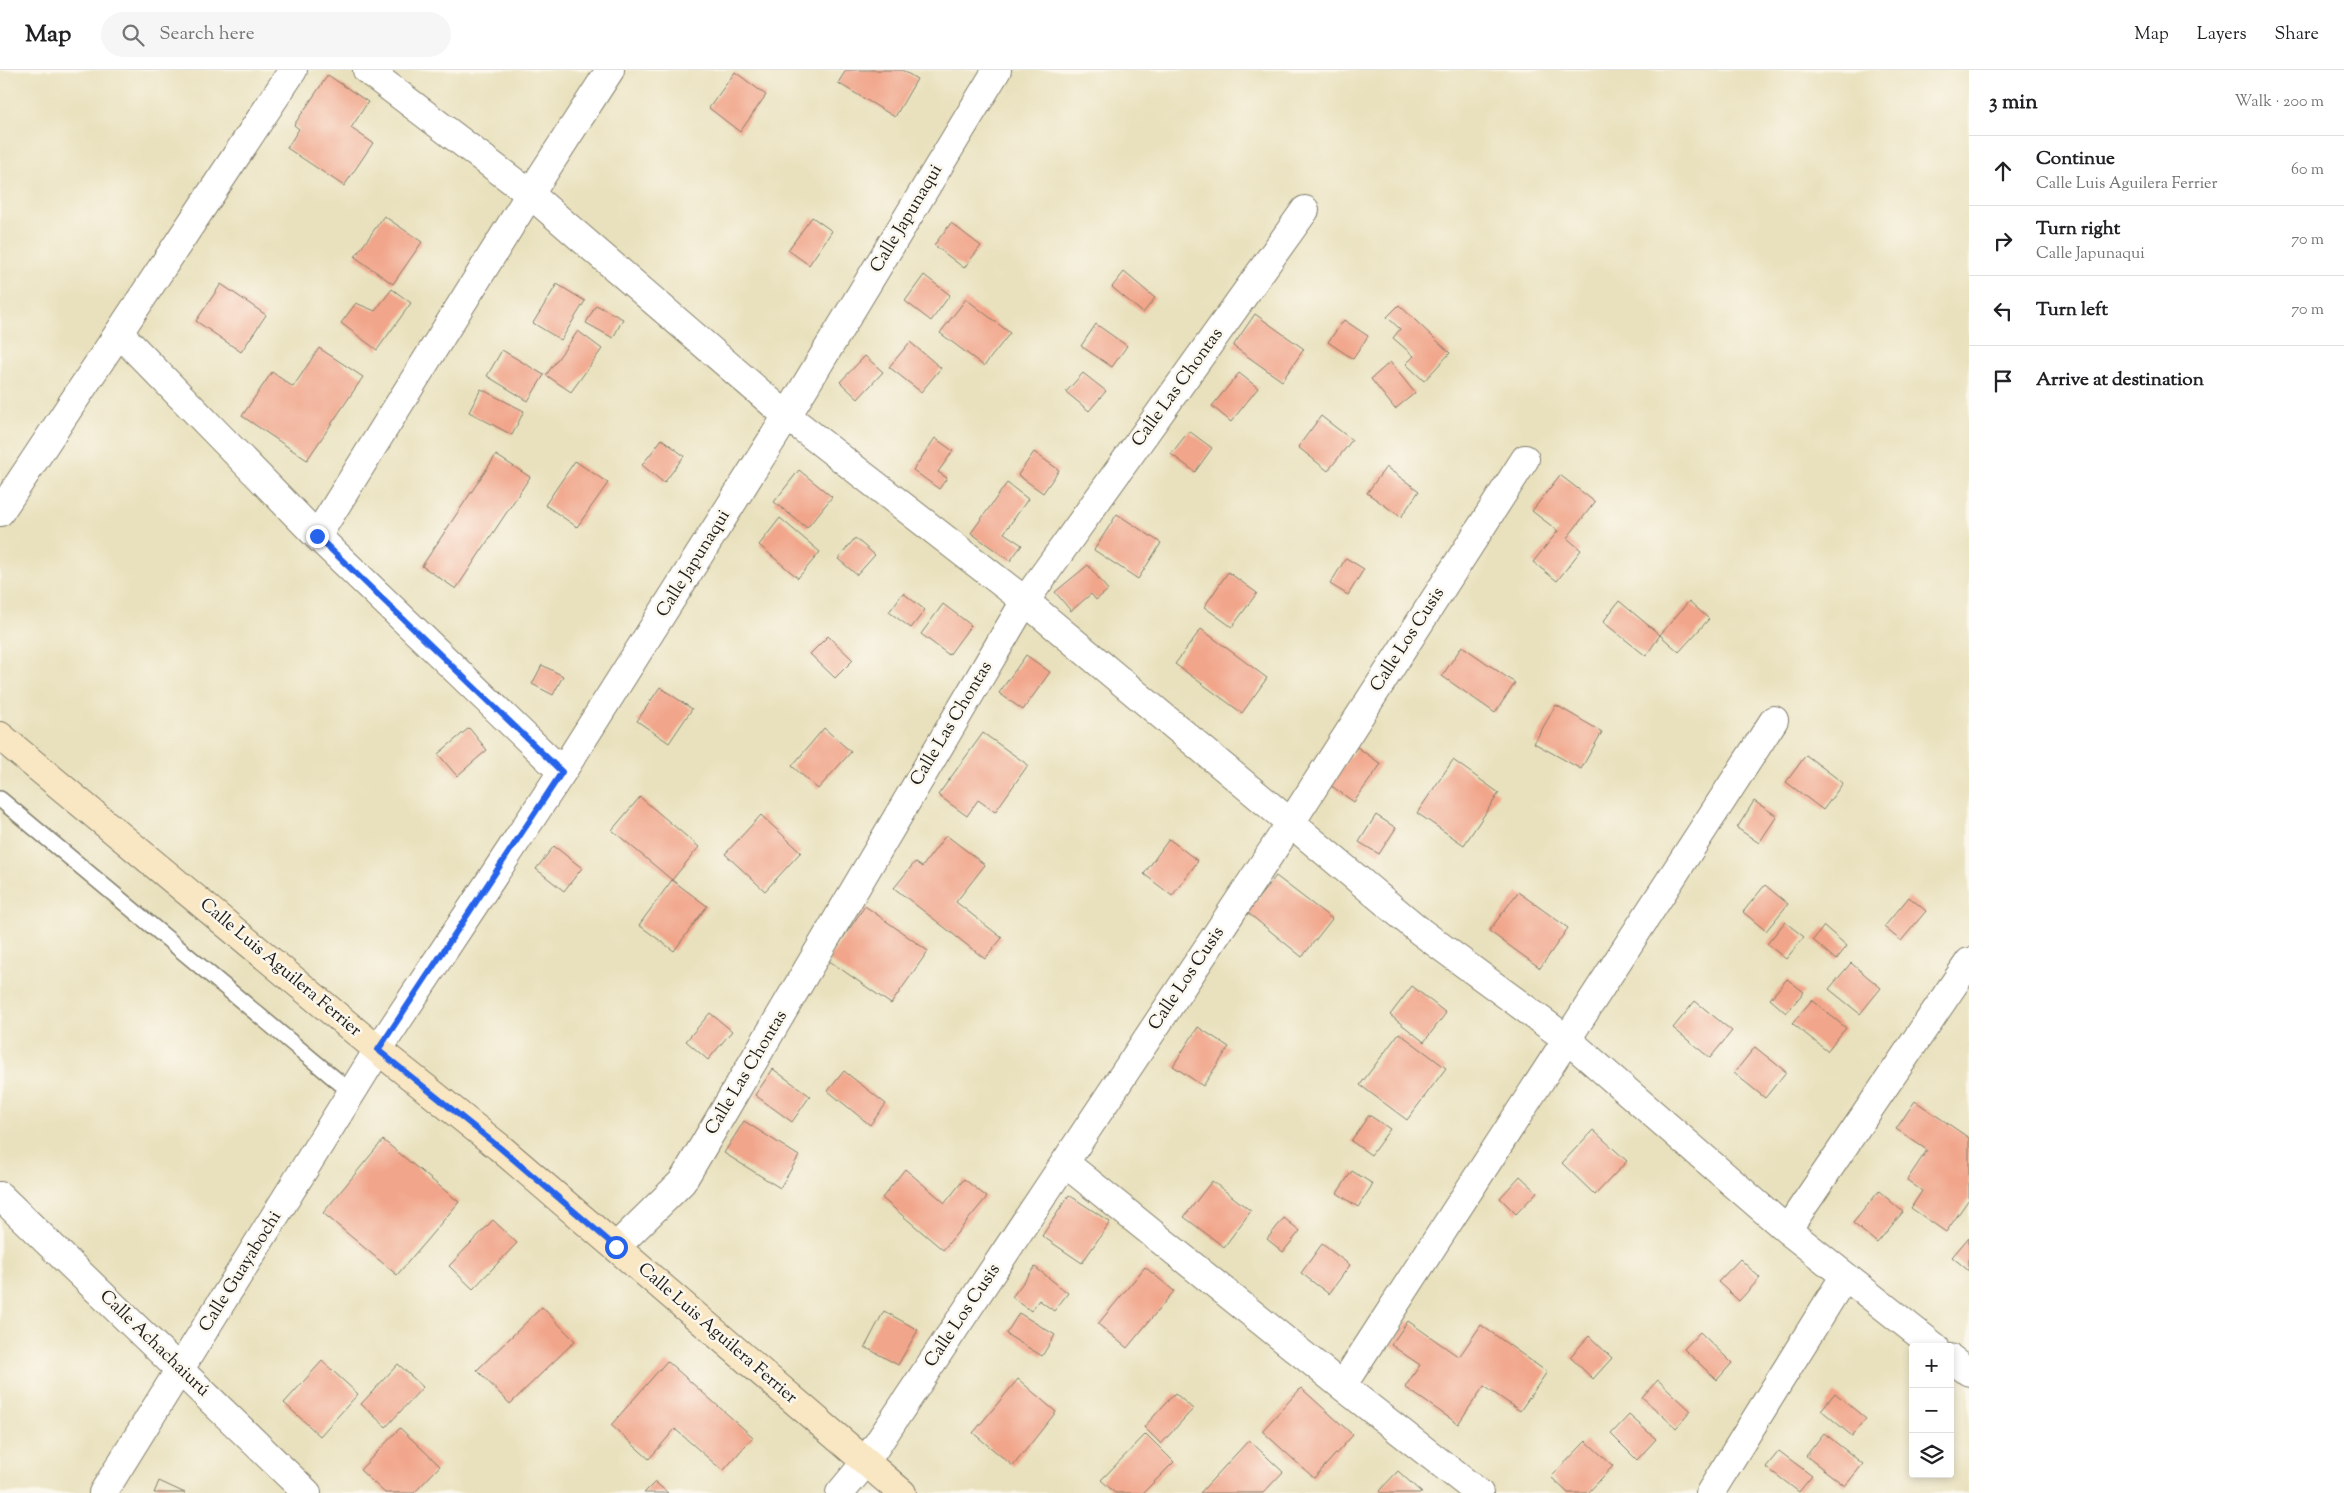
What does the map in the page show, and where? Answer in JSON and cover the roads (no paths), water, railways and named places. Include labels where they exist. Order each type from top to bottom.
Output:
[{"type":"street","points":[[0,512],[293,70]]},
{"type":"street","points":[[367,70],[530,194],[787,416],[1025,601],[1421,932],[1568,1040],[1787,1230],[1930,1343]]},
{"type":"street","points":[[317,536],[530,194],[610,70]]},
{"type":"street","name":"Calle Japunaqui","points":[[378,1050],[562,772],[787,416],[998,70]]},
{"type":"street","name":"Calle Las Chontas","points":[[616,1247],[682,1182],[1025,601],[1306,210]]},
{"type":"street","points":[[119,333],[317,536],[562,772]]},
{"type":"street","name":"Calle Los Cusis","points":[[840,1493],[865,1463],[1290,824],[1525,458]]},
{"type":"street","points":[[1342,1386],[1774,720]]},
{"type":"street","name":"Calle Luis Aguilera Ferrier","points":[[0,736],[378,1050],[499,1147],[902,1493]]},
{"type":"street","points":[[1787,1230],[1969,962]]},
{"type":"street","name":"Calle Guayabochi","points":[[103,1493],[378,1050]]},
{"type":"street","points":[[1065,1163],[1342,1386],[1479,1493]]},
{"type":"street","name":"Calle Achachaiurú","points":[[0,1196],[180,1368],[307,1493]]},
{"type":"street","points":[[1710,1493],[1844,1276]]},
{"type":"street","points":[[1954,1361],[1969,1372]]},
{"type":"lane","points":[[0,799],[352,1093]]}]
